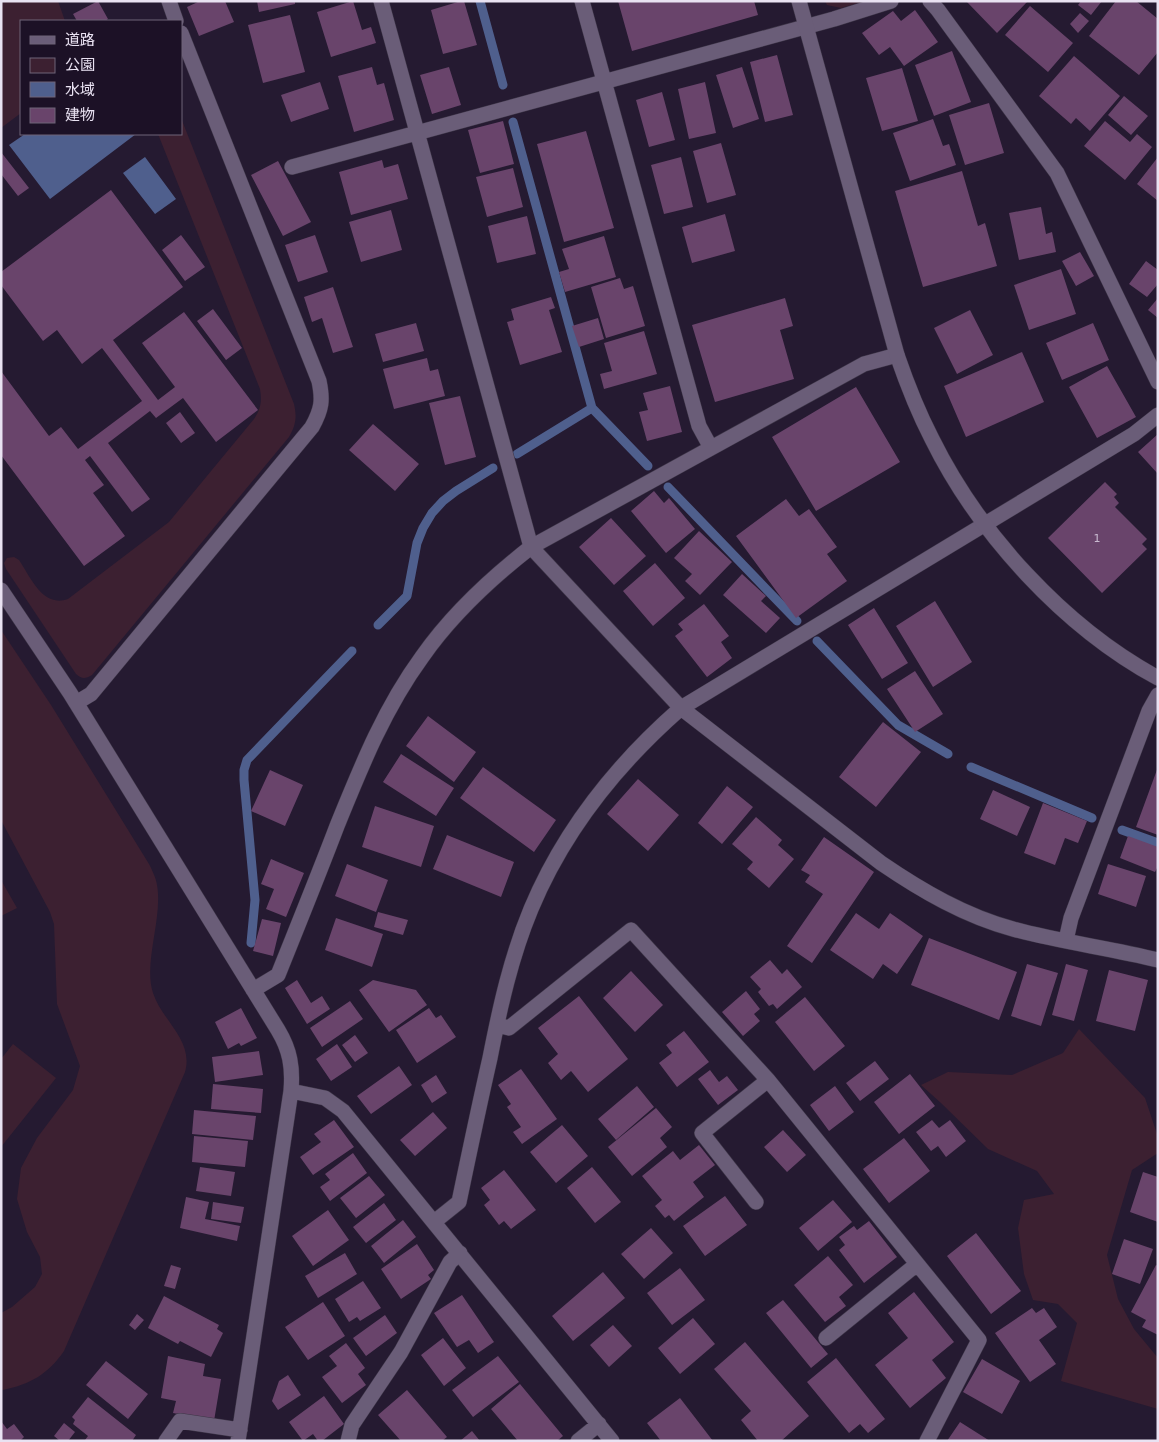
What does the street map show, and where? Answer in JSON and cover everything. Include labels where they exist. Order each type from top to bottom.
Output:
[{"type":"street","points":[[169,1],[176,20]]},
{"type":"street","points":[[381,1],[531,547],[681,708],[881,863],[911,884],[944,902],[978,917],[1013,929],[1158,960]]},
{"type":"street","points":[[582,1],[699,426],[711,448]]},
{"type":"street","points":[[799,1],[897,355],[913,398],[932,440],[984,524],[1043,590],[1077,622],[1114,650],[1158,678]]},
{"type":"street","points":[[292,167],[891,1]]},
{"type":"street","points":[[930,1],[1057,173],[1158,382]]},
{"type":"street","points":[[76,703],[91,694],[312,427],[320,412],[322,396],[319,380],[182,36]]},
{"type":"street","points":[[253,990],[278,975],[366,756],[391,704],[428,648],[459,611],[500,571],[531,547],[864,364],[897,355]]},
{"type":"street","points":[[434,1222],[459,1202],[508,977],[531,909],[564,844],[584,814],[629,757],[681,708],[1134,434],[1158,415]]},
{"type":"street","points":[[1,590],[76,703],[286,1044],[291,1058],[293,1073],[291,1091],[239,1436],[180,1421],[166,1441]]},
{"type":"street","points":[[1066,940],[1071,918],[1146,720],[1158,695]]},
{"type":"street","points":[[497,1025],[509,1028],[631,930],[768,1080],[979,1340],[927,1441]]},
{"type":"street","points":[[756,1202],[702,1133],[768,1080]]},
{"type":"street","points":[[291,1091],[315,1094],[335,1104],[343,1111],[612,1441]]},
{"type":"street","points":[[348,1441],[352,1425],[401,1352],[450,1262],[460,1254]]},
{"type":"street","points":[[826,1338],[918,1264]]},
{"type":"street","points":[[578,1441],[599,1424]]},
{"type":"green space","points":[[1,1],[58,1],[65,20],[20,20],[20,114],[1,128]]},
{"type":"green space","points":[[825,1],[866,1],[841,8],[827,5]]},
{"type":"green space","points":[[182,121],[294,404],[295,421],[289,437],[92,675],[82,678],[76,674],[6,569],[4,563],[7,558],[14,557],[19,560],[33,583],[45,595],[59,601],[68,599],[169,522],[254,419],[260,405],[260,389],[158,135],[182,135]]},
{"type":"green space","points":[[1,630],[51,705],[154,874],[157,885],[158,911],[150,968],[153,993],[157,1003],[181,1040],[187,1061],[185,1072],[64,1351],[52,1366],[38,1377],[22,1385],[3,1390],[1,1389],[1,1313],[12,1307],[35,1287],[42,1274],[40,1257],[27,1232],[17,1199],[21,1168],[37,1138],[73,1090],[80,1066],[57,1004],[54,924],[50,912],[1,820]]},
{"type":"green space","points":[[1,880],[17,908],[1,916]]},
{"type":"green space","points":[[1079,1029],[1145,1098],[1158,1137],[1158,1153],[1132,1170],[1107,1255],[1118,1299],[1134,1329],[1158,1358],[1158,1409],[1061,1381],[1077,1323],[1058,1304],[1033,1300],[1024,1274],[1018,1228],[1024,1200],[1054,1194],[1037,1171],[988,1149],[921,1085],[948,1072],[1012,1075],[1063,1053]]},
{"type":"green space","points":[[13,1044],[56,1078],[1,1147],[1,1059]]},
{"type":"water","points":[[24,135],[135,135],[50,199],[9,145]]},
{"type":"water","points":[[145,157],[176,199],[155,214],[123,173]]},
{"type":"building","points":[[98,1],[108,19],[76,20],[73,14]]},
{"type":"building","points":[[200,1],[225,1],[234,22],[199,36],[187,7]]},
{"type":"building","points":[[257,1],[295,1],[295,4],[259,12]]},
{"type":"building","points":[[353,1],[362,30],[371,27],[376,43],[331,57],[317,12]]},
{"type":"building","points":[[464,1],[477,45],[443,54],[431,10]]},
{"type":"building","points":[[618,1],[754,1],[758,15],[632,51]]},
{"type":"building","points":[[966,1],[1028,1],[997,33]]},
{"type":"building","points":[[1081,1],[1102,1],[1091,15],[1078,5]]},
{"type":"building","points":[[1116,1],[1136,1],[1158,19],[1158,52],[1139,75],[1089,36]]},
{"type":"building","points":[[1030,6],[1073,43],[1048,72],[1005,35]]},
{"type":"building","points":[[915,10],[938,42],[904,66],[890,47],[879,55],[862,33],[893,11],[901,21]]},
{"type":"building","points":[[1080,13],[1089,21],[1078,33],[1070,24]]},
{"type":"building","points":[[290,15],[305,72],[263,83],[248,25]]},
{"type":"building","points":[[952,51],[971,102],[934,116],[915,65]]},
{"type":"building","points":[[777,55],[793,115],[765,122],[750,62]]},
{"type":"building","points":[[1074,56],[1120,96],[1090,131],[1076,118],[1071,124],[1039,96]]},
{"type":"building","points":[[372,67],[377,85],[384,83],[394,120],[354,132],[338,76]]},
{"type":"building","points":[[449,67],[461,105],[432,114],[420,75]]},
{"type":"building","points":[[742,67],[759,119],[733,128],[716,75]]},
{"type":"building","points":[[902,68],[918,121],[882,131],[866,78]]},
{"type":"building","points":[[320,82],[329,109],[291,122],[281,95]]},
{"type":"building","points":[[705,82],[716,133],[689,139],[678,89]]},
{"type":"building","points":[[662,92],[675,140],[649,147],[636,100]]},
{"type":"building","points":[[1124,96],[1148,116],[1131,135],[1108,115]]},
{"type":"building","points":[[989,103],[1004,153],[965,165],[949,115]]},
{"type":"building","points":[[933,119],[943,146],[949,144],[956,165],[910,181],[893,133]]},
{"type":"building","points":[[503,121],[514,164],[480,173],[468,130]]},
{"type":"building","points":[[1105,121],[1130,142],[1137,134],[1152,147],[1125,180],[1084,146]]},
{"type":"building","points":[[586,131],[614,228],[564,242],[537,144]]},
{"type":"building","points":[[721,143],[736,195],[707,203],[693,151]]},
{"type":"building","points":[[1,152],[29,188],[18,196],[1,174]]},
{"type":"building","points":[[681,157],[693,207],[664,214],[651,165]]},
{"type":"building","points":[[1158,157],[1158,201],[1137,184]]},
{"type":"building","points":[[382,160],[384,168],[398,164],[408,199],[351,215],[339,172]]},
{"type":"building","points":[[278,161],[311,222],[283,236],[251,175]]},
{"type":"building","points":[[513,168],[523,207],[487,217],[476,177]]},
{"type":"building","points":[[962,171],[978,226],[985,223],[997,266],[923,287],[895,191]]},
{"type":"building","points":[[111,190],[183,287],[113,340],[158,400],[175,387],[142,343],[184,312],[258,410],[216,442],[183,398],[156,418],[150,411],[108,443],[150,499],[132,512],[90,456],[85,460],[104,485],[93,493],[125,536],[84,566],[1,455],[1,371],[49,436],[61,427],[78,449],[142,401],[102,348],[82,364],[57,330],[43,341],[1,285],[1,272]]},
{"type":"building","points":[[1041,207],[1046,234],[1052,232],[1056,252],[1019,260],[1009,213]]},
{"type":"building","points":[[391,210],[402,250],[361,262],[349,222]]},
{"type":"building","points":[[725,214],[735,251],[692,263],[682,227]]},
{"type":"building","points":[[527,216],[536,254],[497,263],[488,226]]},
{"type":"building","points":[[181,235],[205,267],[185,281],[162,250]]},
{"type":"building","points":[[315,235],[328,272],[298,282],[285,245]]},
{"type":"building","points":[[604,236],[616,277],[565,292],[559,272],[569,269],[562,249]]},
{"type":"building","points":[[1080,252],[1094,276],[1076,286],[1062,261]]},
{"type":"building","points":[[1146,261],[1158,270],[1158,284],[1147,297],[1129,284]]},
{"type":"building","points":[[1061,269],[1076,314],[1029,330],[1014,285]]},
{"type":"building","points":[[620,278],[624,289],[633,286],[645,326],[606,338],[591,287]]},
{"type":"building","points":[[333,287],[353,347],[333,353],[322,318],[312,322],[304,297]]},
{"type":"building","points":[[551,297],[555,308],[549,310],[562,352],[520,365],[507,322],[514,320],[511,309]]},
{"type":"building","points":[[785,298],[793,326],[780,330],[794,379],[715,402],[692,325]]},
{"type":"building","points":[[1158,298],[1158,318],[1148,310]]},
{"type":"building","points":[[213,309],[242,348],[226,360],[197,321]]},
{"type":"building","points":[[970,310],[993,355],[957,374],[934,328]]},
{"type":"building","points":[[598,318],[604,339],[579,347],[572,326]]},
{"type":"building","points":[[416,323],[424,351],[383,362],[375,334]]},
{"type":"building","points":[[1093,323],[1109,360],[1062,380],[1046,343]]},
{"type":"building","points":[[644,331],[657,374],[604,389],[600,374],[612,371],[604,343]]},
{"type":"building","points":[[1022,352],[1044,402],[966,437],[944,386]]},
{"type":"building","points":[[427,358],[430,371],[438,369],[445,396],[394,409],[383,369]]},
{"type":"building","points":[[1107,366],[1136,417],[1097,438],[1069,387]]},
{"type":"building","points":[[670,386],[682,432],[647,441],[639,412],[648,410],[643,393]]},
{"type":"building","points":[[856,387],[900,462],[816,511],[772,437]]},
{"type":"building","points":[[460,396],[476,457],[445,465],[429,403]]},
{"type":"building","points":[[180,412],[195,433],[181,443],[166,423]]},
{"type":"building","points":[[373,424],[419,464],[395,491],[349,450]]},
{"type":"building","points":[[1158,434],[1158,474],[1138,452]]},
{"type":"building","points":[[1105,482],[1117,494],[1114,497],[1119,503],[1115,507],[1147,539],[1142,544],[1147,549],[1102,593],[1048,538]]},
{"type":"building","points":[[654,491],[664,503],[669,498],[695,529],[666,553],[631,511]]},
{"type":"building","points":[[786,499],[799,516],[809,509],[837,547],[827,554],[847,581],[796,618],[736,536]]},
{"type":"building","points":[[611,518],[646,556],[614,585],[579,547]]},
{"type":"building","points":[[699,531],[732,562],[700,595],[685,581],[692,574],[674,558]]},
{"type":"building","points":[[655,563],[685,598],[653,626],[623,591]]},
{"type":"building","points":[[742,574],[766,596],[761,601],[780,618],[766,633],[723,595]]},
{"type":"building","points":[[935,601],[972,662],[933,687],[896,626]]},
{"type":"building","points":[[704,604],[729,636],[721,642],[732,658],[707,677],[675,636],[683,630],[678,624]]},
{"type":"building","points":[[874,608],[908,663],[882,679],[848,625]]},
{"type":"building","points":[[915,671],[943,714],[915,732],[887,689]]},
{"type":"building","points":[[428,716],[476,752],[454,782],[406,746]]},
{"type":"building","points":[[883,722],[921,752],[876,807],[839,777]]},
{"type":"building","points":[[401,754],[454,788],[436,816],[383,782]]},
{"type":"building","points":[[483,767],[556,820],[534,852],[460,798]]},
{"type":"building","points":[[1158,767],[1158,835],[1136,827]]},
{"type":"building","points":[[270,770],[303,785],[285,826],[251,811]]},
{"type":"building","points":[[638,779],[679,815],[648,851],[607,814]]},
{"type":"building","points":[[727,786],[753,807],[722,844],[698,823]]},
{"type":"building","points":[[993,790],[1030,807],[1017,836],[980,819]]},
{"type":"building","points":[[1043,803],[1087,821],[1078,843],[1065,838],[1055,865],[1024,853]]},
{"type":"building","points":[[375,806],[434,826],[421,867],[362,847]]},
{"type":"building","points":[[756,817],[782,840],[778,845],[794,859],[769,888],[747,869],[753,862],[732,844]]},
{"type":"building","points":[[447,835],[514,862],[501,897],[433,869]]},
{"type":"building","points":[[1128,836],[1158,847],[1158,866],[1155,872],[1120,858]]},
{"type":"building","points":[[824,837],[874,872],[812,963],[787,946],[823,894],[805,882],[810,875],[801,870]]},
{"type":"building","points":[[271,859],[304,873],[286,917],[266,909],[274,889],[261,884]]},
{"type":"building","points":[[347,864],[388,880],[376,912],[335,896]]},
{"type":"building","points":[[1108,864],[1146,876],[1136,907],[1098,894]]},
{"type":"building","points":[[378,912],[408,920],[403,935],[374,927]]},
{"type":"building","points":[[856,913],[879,929],[890,913],[923,936],[897,974],[883,964],[873,979],[830,950]]},
{"type":"building","points":[[336,918],[383,934],[372,967],[325,950]]},
{"type":"building","points":[[262,919],[281,923],[273,956],[253,951]]},
{"type":"building","points":[[929,938],[1017,972],[999,1020],[911,985]]},
{"type":"building","points":[[770,960],[782,974],[787,969],[802,987],[777,1009],[773,1004],[769,1006],[758,992],[761,989],[750,977]]},
{"type":"building","points":[[1027,964],[1058,973],[1041,1026],[1011,1016]]},
{"type":"building","points":[[1066,964],[1088,970],[1074,1021],[1052,1015]]},
{"type":"building","points":[[1109,970],[1148,980],[1135,1031],[1096,1021]]},
{"type":"building","points":[[631,971],[663,1005],[635,1032],[603,998]]},
{"type":"building","points":[[297,980],[311,1003],[322,996],[330,1009],[307,1024],[285,988]]},
{"type":"building","points":[[373,980],[416,990],[427,1005],[389,1032],[359,990]]},
{"type":"building","points":[[746,991],[760,1009],[754,1014],[760,1021],[743,1036],[722,1012]]},
{"type":"building","points":[[579,996],[628,1059],[588,1092],[571,1071],[561,1080],[548,1063],[558,1054],[538,1028]]},
{"type":"building","points":[[805,997],[845,1046],[814,1071],[775,1022]]},
{"type":"building","points":[[350,1001],[363,1019],[322,1047],[310,1028]]},
{"type":"building","points":[[241,1008],[257,1038],[241,1046],[239,1043],[228,1049],[215,1022]]},
{"type":"building","points":[[429,1008],[436,1018],[441,1015],[456,1037],[417,1063],[396,1030]]},
{"type":"building","points":[[684,1031],[709,1062],[677,1087],[659,1063],[672,1053],[666,1045]]},
{"type":"building","points":[[355,1035],[368,1053],[355,1062],[342,1045]]},
{"type":"building","points":[[337,1044],[352,1067],[331,1081],[316,1059]]},
{"type":"building","points":[[259,1051],[263,1075],[215,1082],[212,1057]]},
{"type":"building","points":[[875,1061],[889,1079],[860,1101],[846,1083]]},
{"type":"building","points":[[399,1066],[412,1085],[371,1114],[357,1096]]},
{"type":"building","points":[[521,1069],[557,1119],[522,1144],[513,1132],[521,1127],[507,1107],[511,1104],[498,1085]]},
{"type":"building","points":[[710,1070],[719,1082],[727,1076],[738,1090],[718,1105],[698,1079]]},
{"type":"building","points":[[910,1074],[935,1106],[899,1134],[874,1102]]},
{"type":"building","points":[[436,1075],[447,1093],[432,1103],[421,1085]]},
{"type":"building","points":[[213,1084],[263,1089],[261,1113],[211,1109]]},
{"type":"building","points":[[637,1086],[654,1107],[616,1140],[598,1119]]},
{"type":"building","points":[[835,1086],[854,1112],[829,1131],[810,1105]]},
{"type":"building","points":[[656,1108],[672,1127],[660,1138],[667,1147],[632,1176],[608,1147]]},
{"type":"building","points":[[194,1110],[256,1116],[253,1140],[192,1134]]},
{"type":"building","points":[[433,1112],[447,1128],[415,1156],[400,1140]]},
{"type":"building","points":[[334,1120],[354,1147],[313,1175],[300,1157],[321,1142],[314,1134]]},
{"type":"building","points":[[932,1120],[939,1128],[950,1120],[966,1141],[946,1157],[938,1146],[931,1151],[916,1132]]},
{"type":"building","points":[[562,1125],[588,1156],[556,1183],[530,1152]]},
{"type":"building","points":[[783,1130],[806,1155],[787,1172],[764,1147]]},
{"type":"building","points":[[194,1136],[248,1141],[245,1167],[192,1162]]},
{"type":"building","points":[[904,1138],[930,1171],[889,1203],[863,1169]]},
{"type":"building","points":[[699,1145],[715,1165],[693,1182],[704,1197],[674,1221],[669,1215],[665,1218],[655,1206],[662,1200],[642,1176],[673,1151],[680,1160]]},
{"type":"building","points":[[353,1153],[367,1173],[330,1201],[320,1187],[330,1180],[325,1174]]},
{"type":"building","points":[[200,1167],[235,1172],[231,1196],[196,1191]]},
{"type":"building","points":[[592,1167],[621,1202],[595,1223],[567,1188]]},
{"type":"building","points":[[504,1170],[536,1210],[511,1229],[504,1221],[499,1225],[484,1205],[490,1200],[481,1188]]},
{"type":"building","points":[[1143,1172],[1158,1177],[1158,1222],[1130,1212]]},
{"type":"building","points":[[369,1176],[385,1195],[356,1218],[340,1198]]},
{"type":"building","points":[[725,1196],[747,1225],[705,1256],[683,1226]]},
{"type":"building","points":[[186,1197],[209,1202],[205,1219],[240,1226],[237,1241],[180,1228]]},
{"type":"building","points":[[833,1200],[852,1222],[818,1251],[799,1228]]},
{"type":"building","points":[[213,1202],[244,1207],[241,1223],[211,1219]]},
{"type":"building","points":[[384,1203],[396,1220],[366,1243],[353,1227]]},
{"type":"building","points":[[328,1210],[349,1240],[313,1266],[292,1236]]},
{"type":"building","points":[[403,1220],[416,1237],[384,1263],[371,1246]]},
{"type":"building","points":[[869,1221],[897,1257],[864,1283],[839,1250],[845,1245],[839,1237],[854,1226],[857,1230]]},
{"type":"building","points":[[651,1228],[673,1253],[644,1279],[621,1254]]},
{"type":"building","points":[[976,1233],[1021,1291],[991,1314],[947,1256]]},
{"type":"building","points":[[1124,1239],[1153,1249],[1140,1284],[1112,1274]]},
{"type":"building","points":[[417,1244],[434,1270],[428,1275],[431,1279],[401,1299],[381,1269]]},
{"type":"building","points":[[345,1253],[357,1274],[318,1298],[305,1276]]},
{"type":"building","points":[[828,1256],[853,1285],[839,1297],[846,1306],[825,1322],[794,1285]]},
{"type":"building","points":[[171,1265],[181,1268],[175,1289],[164,1286]]},
{"type":"building","points":[[1156,1265],[1158,1266],[1158,1335],[1142,1327],[1146,1320],[1131,1312]]},
{"type":"building","points":[[680,1268],[705,1300],[672,1325],[647,1293]]},
{"type":"building","points":[[603,1272],[625,1298],[573,1341],[552,1316]]},
{"type":"building","points":[[363,1281],[381,1308],[360,1321],[357,1317],[349,1322],[335,1299]]},
{"type":"building","points":[[914,1292],[954,1342],[932,1360],[946,1378],[910,1408],[875,1365],[908,1338],[888,1313]]},
{"type":"building","points":[[462,1295],[494,1342],[478,1353],[469,1340],[457,1347],[434,1313]]},
{"type":"building","points":[[164,1296],[219,1325],[217,1329],[223,1333],[211,1357],[180,1341],[178,1344],[148,1328]]},
{"type":"building","points":[[783,1300],[828,1354],[811,1368],[766,1313]]},
{"type":"building","points":[[323,1302],[345,1336],[308,1360],[285,1327]]},
{"type":"building","points":[[1032,1308],[1036,1313],[1044,1308],[1057,1327],[1039,1340],[1056,1364],[1030,1382],[995,1333]]},
{"type":"building","points":[[137,1314],[144,1320],[135,1330],[129,1325]]},
{"type":"building","points":[[385,1315],[397,1333],[366,1356],[353,1338]]},
{"type":"building","points":[[693,1318],[715,1344],[680,1374],[658,1348]]},
{"type":"building","points":[[613,1325],[632,1346],[609,1367],[590,1345]]},
{"type":"building","points":[[443,1338],[466,1368],[444,1386],[421,1355]]},
{"type":"building","points":[[745,1342],[809,1416],[781,1441],[758,1441],[741,1420],[751,1411],[714,1369]]},
{"type":"building","points":[[346,1343],[365,1368],[358,1374],[366,1385],[342,1403],[322,1377],[337,1366],[329,1356]]},
{"type":"building","points":[[168,1356],[205,1364],[203,1376],[221,1379],[214,1421],[173,1413],[176,1401],[161,1398]]},
{"type":"building","points":[[498,1356],[519,1382],[473,1417],[452,1390]]},
{"type":"building","points":[[836,1358],[885,1419],[868,1433],[860,1424],[849,1433],[807,1382]]},
{"type":"building","points":[[982,1359],[1020,1381],[1002,1414],[963,1392]]},
{"type":"building","points":[[106,1361],[148,1394],[128,1419],[86,1385]]},
{"type":"building","points":[[288,1375],[301,1395],[278,1410],[272,1401],[279,1381]]},
{"type":"building","points":[[520,1384],[563,1436],[557,1441],[518,1441],[491,1409]]},
{"type":"building","points":[[407,1390],[447,1437],[442,1441],[401,1441],[378,1415]]},
{"type":"building","points":[[324,1396],[344,1424],[322,1441],[318,1441],[313,1434],[303,1441],[289,1422]]},
{"type":"building","points":[[88,1397],[136,1435],[132,1441],[85,1440],[88,1436],[73,1424],[75,1420],[72,1417]]},
{"type":"building","points":[[680,1398],[713,1441],[661,1441],[647,1423]]},
{"type":"building","points":[[1,1421],[7,1429],[14,1424],[24,1437],[20,1441],[1,1441]]},
{"type":"building","points":[[960,1422],[990,1441],[947,1441]]},
{"type":"building","points":[[64,1423],[75,1432],[68,1441],[60,1441],[54,1436]]},
{"type":"building","points":[[472,1431],[480,1441],[460,1441]]},
{"type":"waterway","points":[[480,1],[503,85]]},
{"type":"waterway","points":[[513,122],[592,408],[648,466]]},
{"type":"waterway","points":[[517,454],[592,408]]},
{"type":"waterway","points":[[378,625],[407,596],[417,543],[432,513],[456,491],[493,468]]},
{"type":"waterway","points":[[668,487],[797,621]]},
{"type":"waterway","points":[[817,641],[898,725],[948,754]]},
{"type":"waterway","points":[[251,943],[255,900],[244,780],[247,760],[352,651]]},
{"type":"waterway","points":[[971,767],[1092,818]]},
{"type":"waterway","points":[[1122,830],[1158,843]]}]
